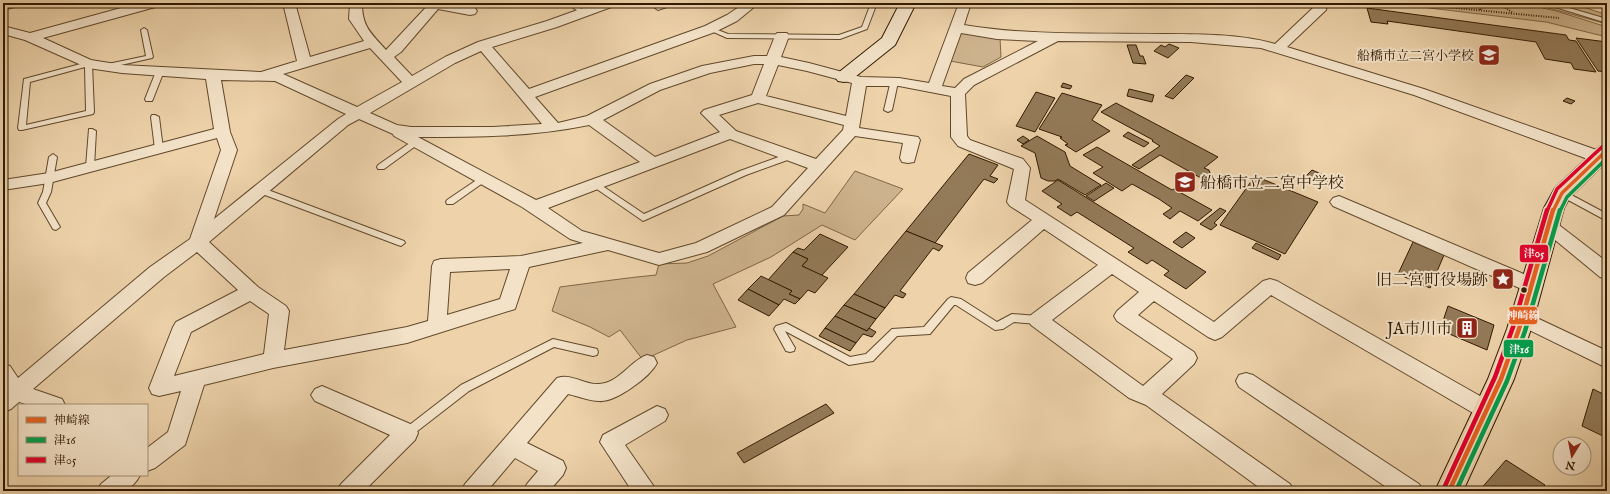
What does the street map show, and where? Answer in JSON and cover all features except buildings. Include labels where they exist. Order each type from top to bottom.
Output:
[{"type":"highway","points":[[1449,491],[1488,411],[1501,379],[1522,318],[1554,208],[1562,193],[1603,154]]},
{"type":"street","points":[[3,6],[13,3]]},
{"type":"street","points":[[3,40],[27,36],[137,5],[154,3]]},
{"type":"street","points":[[289,3],[305,63]]},
{"type":"street","points":[[356,3],[356,20],[385,57],[410,82]]},
{"type":"street","points":[[9,398],[157,272],[198,242],[343,122],[450,60],[483,45],[609,3]]},
{"type":"street","points":[[526,95],[710,29],[732,18],[753,3]]},
{"type":"street","points":[[3,30],[27,36],[88,64],[106,67],[213,75],[277,77],[393,129],[535,207],[576,235],[659,259],[701,248],[778,211],[820,166],[852,126],[852,79],[890,41],[908,3]]},
{"type":"street","points":[[934,88],[965,3]]},
{"type":"street","points":[[1278,48],[1321,7],[1321,3]]},
{"type":"street","points":[[385,57],[396,49],[429,8],[470,11]]},
{"type":"street","points":[[416,26],[433,28]]},
{"type":"street","points":[[956,28],[997,35],[1191,38],[1262,44],[1419,92],[1543,136],[1603,154]]},
{"type":"street","points":[[758,98],[782,36]]},
{"type":"street","points":[[1055,37],[969,82],[958,93],[959,137],[964,144],[1017,163],[1022,168],[1016,202],[1215,332],[1270,286],[1488,411]]},
{"type":"street","points":[[261,77],[373,43]]},
{"type":"street","points":[[483,45],[554,128]]},
{"type":"street","points":[[393,129],[411,132],[493,132],[554,128],[592,120],[655,87],[707,69],[754,60],[772,60],[852,79],[894,82],[958,93]]},
{"type":"street","points":[[198,242],[229,150],[222,132],[213,75]]},
{"type":"street","points":[[820,166],[730,134],[708,112],[758,98],[852,126],[912,140],[908,158]]},
{"type":"street","points":[[592,120],[653,163]]},
{"type":"street","points":[[3,185],[49,178],[222,132]]},
{"type":"street","points":[[535,207],[730,134]]},
{"type":"street","points":[[1339,202],[1531,285]]},
{"type":"street","points":[[974,278],[1043,220]]},
{"type":"street","points":[[1550,226],[1607,272]]},
{"type":"street","points":[[198,242],[251,292],[279,311],[273,360]]},
{"type":"street","points":[[437,326],[441,266],[521,262],[608,244]]},
{"type":"street","points":[[251,292],[183,327],[160,388],[273,360],[407,335],[508,304],[521,262]]},
{"type":"street","points":[[1112,264],[1038,320],[1136,392],[1153,399],[1282,491]]},
{"type":"street","points":[[1146,396],[1187,358],[1124,316],[1153,291]]},
{"type":"street","points":[[1522,318],[1607,360]]},
{"type":"street","points":[[473,491],[564,384],[600,393],[623,384],[647,363]]},
{"type":"street","points":[[3,372],[9,398]]},
{"type":"street","points":[[148,460],[177,438],[195,380]]},
{"type":"street","points":[[1246,381],[1410,491]]},
{"type":"street","points":[[322,395],[407,433],[349,491]]},
{"type":"street","points":[[9,398],[48,404]]},
{"type":"street","points":[[645,491],[611,442],[657,415]]},
{"type":"street","points":[[512,446],[555,468],[535,491]]},
{"type":"street","points":[[109,491],[129,476]]},
{"type":"lane","points":[[569,3],[583,12]]},
{"type":"lane","points":[[658,8],[675,3]]},
{"type":"lane","points":[[710,29],[727,36],[840,37],[865,28],[874,3]]},
{"type":"lane","points":[[1545,3],[1607,21]]},
{"type":"lane","points":[[106,67],[150,57],[144,30]]},
{"type":"lane","points":[[88,64],[90,112],[22,128],[27,81],[88,64]]},
{"type":"lane","points":[[150,99],[160,71]]},
{"type":"lane","points":[[888,110],[894,82]]},
{"type":"lane","points":[[155,117],[159,148]]},
{"type":"lane","points":[[90,167],[92,131]]},
{"type":"lane","points":[[381,167],[417,142]]},
{"type":"lane","points":[[595,185],[643,218],[743,173],[790,156]]},
{"type":"lane","points":[[53,157],[47,192],[42,203],[56,227]]},
{"type":"lane","points":[[450,202],[484,178]]},
{"type":"lane","points":[[260,190],[401,243]]},
{"type":"lane","points":[[1562,193],[1607,218]]},
{"type":"lane","points":[[790,348],[779,329],[786,327],[849,361],[870,358],[895,332],[927,331],[951,301],[958,301],[995,326],[1000,326],[1012,318],[1038,320]]},
{"type":"lane","points":[[407,433],[465,388],[553,343],[593,352]]},
{"type":"path","points":[[1321,3],[1403,3],[1566,19]]},
{"type":"path","points":[[1480,10],[1480,8],[1498,3],[1514,14]]},
{"type":"shaded area","points":[[1331,3],[1520,3],[1556,11],[1607,27],[1607,37],[1546,22],[1413,6]]},
{"type":"shaded area","points":[[1530,3],[1572,3],[1607,15],[1607,24]]},
{"type":"shaded area","points":[[964,32],[1000,38],[1001,57],[983,67],[950,61],[959,34]]},
{"type":"shaded area","points":[[855,171],[903,189],[855,240],[822,225],[771,257],[713,284],[736,327],[687,340],[643,360],[620,330],[609,337],[590,327],[552,311],[560,287],[656,275],[659,264],[687,263],[708,256],[783,216],[799,215],[803,209],[803,204],[825,213]]},
{"type":"transit line","name":"津05","points":[[1444,488],[1495,377],[1513,327],[1548,206],[1557,189],[1603,146]]},
{"type":"transit line","name":"神崎線","points":[[1449,491],[1501,379],[1519,329],[1554,208],[1562,193],[1607,150]]},
{"type":"transit line","name":"津16","points":[[1456,491],[1507,381],[1525,331],[1560,210],[1567,197],[1607,158]]},
{"type":"place","name":"船橋市立二宮小学校","points":[[1489,55]]},
{"type":"place","name":"船橋市立二宮中学校","points":[[1185,182]]},
{"type":"place","name":"旧二宮町役場跡","points":[[1503,279]]},
{"type":"place","name":"JA市川市","points":[[1467,328]]}]
